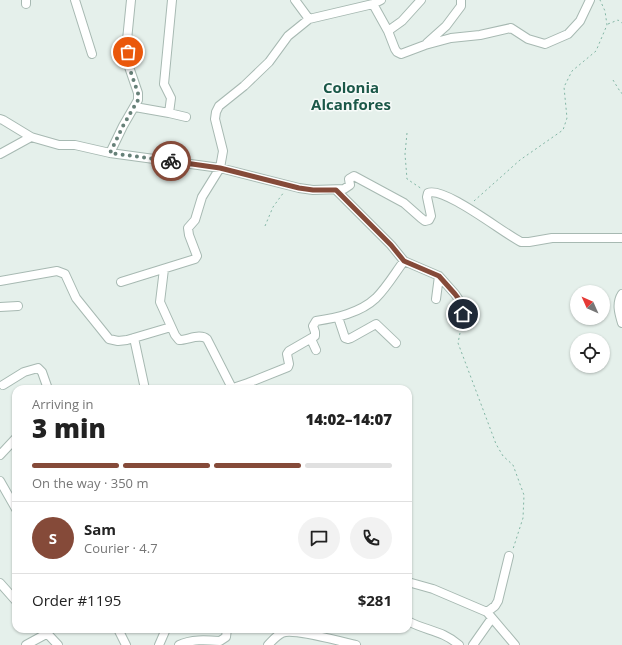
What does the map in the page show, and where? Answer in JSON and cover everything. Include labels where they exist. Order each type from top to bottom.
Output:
[{"type":"street","points":[[74,0],[92,54]]},
{"type":"street","points":[[110,153],[138,100],[138,93],[128,64],[127,40],[131,0]]},
{"type":"street","points":[[169,113],[171,98],[164,84],[172,0]]},
{"type":"street","points":[[295,0],[309,19]]},
{"type":"street","points":[[388,31],[402,21],[421,0]]},
{"type":"street","points":[[425,45],[450,21],[461,6],[461,0]]},
{"type":"street","points":[[121,282],[195,259],[197,256],[188,228],[195,220],[202,197],[220,168],[223,151],[215,119],[216,112],[219,106],[244,86],[269,62],[288,36],[309,19],[377,2],[388,31],[398,52],[401,54],[425,45],[452,38],[480,35],[511,28],[528,38],[545,44],[568,34],[580,21],[590,0]]},
{"type":"street","points":[[135,107],[186,117]]},
{"type":"street","points":[[1,118],[31,137],[59,145],[75,145],[110,153],[220,168],[313,190],[344,189],[349,187],[349,179],[354,176],[404,203],[425,221],[429,220],[432,216],[427,197],[428,193],[435,192],[467,207],[521,242],[552,238],[622,238]]},
{"type":"street","points":[[0,154],[31,137]]},
{"type":"street","points":[[336,190],[391,245],[404,261],[439,276],[461,302],[463,314],[461,325]]},
{"type":"street","points":[[251,385],[288,367],[288,351],[315,336],[313,326],[316,322],[338,317],[364,306],[375,299],[404,261]]},
{"type":"street","points":[[164,269],[160,302],[175,336],[179,340],[201,336],[208,339],[229,385]]},
{"type":"street","points":[[0,281],[57,271],[65,274],[76,298],[109,339],[118,341],[134,338],[171,327]]},
{"type":"street","points":[[436,299],[439,276]]},
{"type":"street","points":[[622,294],[619,298],[618,308],[622,323]]},
{"type":"street","points":[[0,307],[18,306]]},
{"type":"street","points":[[338,317],[345,338],[351,338],[376,324],[396,343]]},
{"type":"street","points":[[134,338],[144,385]]},
{"type":"street","points":[[311,339],[316,350]]},
{"type":"street","points":[[3,385],[24,372],[38,368],[42,372],[47,385]]},
{"type":"street","points":[[0,455],[12,442]]},
{"type":"street","points":[[0,481],[12,496]]},
{"type":"street","points":[[473,645],[498,601],[509,556]]},
{"type":"street","points":[[0,583],[4,595]]},
{"type":"street","points":[[412,583],[433,589],[489,615],[515,645]]},
{"type":"street","points":[[412,622],[439,632],[459,645]]},
{"type":"street","points":[[26,645],[42,633]]},
{"type":"street","points":[[47,633],[58,645]]},
{"type":"street","points":[[120,633],[126,645]]},
{"type":"street","points":[[159,645],[164,633]]},
{"type":"street","points":[[178,645],[201,640],[220,641],[226,637],[226,633]]},
{"type":"street","points":[[268,645],[280,633]]},
{"type":"street","points":[[297,633],[328,638],[356,645]]},
{"type":"path","points":[[467,207],[520,160],[563,130],[567,118],[564,87],[572,71],[596,51],[607,25],[605,11],[600,0]]},
{"type":"path","points":[[607,25],[618,20],[622,23]]},
{"type":"path","points":[[613,80],[621,94],[622,93]]},
{"type":"path","points":[[407,133],[405,154],[407,179],[428,193]]},
{"type":"path","points":[[265,226],[273,207],[288,185]]},
{"type":"path","points":[[461,325],[458,343],[496,444],[503,456],[513,465],[524,495],[523,518],[515,544],[509,556]]},
{"type":"way so far","points":[[128,52],[128,64],[138,93],[138,100],[110,153],[171,161]]},
{"type":"district","name":"Colonia Alcanfores","points":[[351,96]]},
{"type":"route","points":[[171,161],[220,168],[299,188],[313,190],[336,190],[391,245],[404,261],[439,276],[461,302],[463,314]]}]
